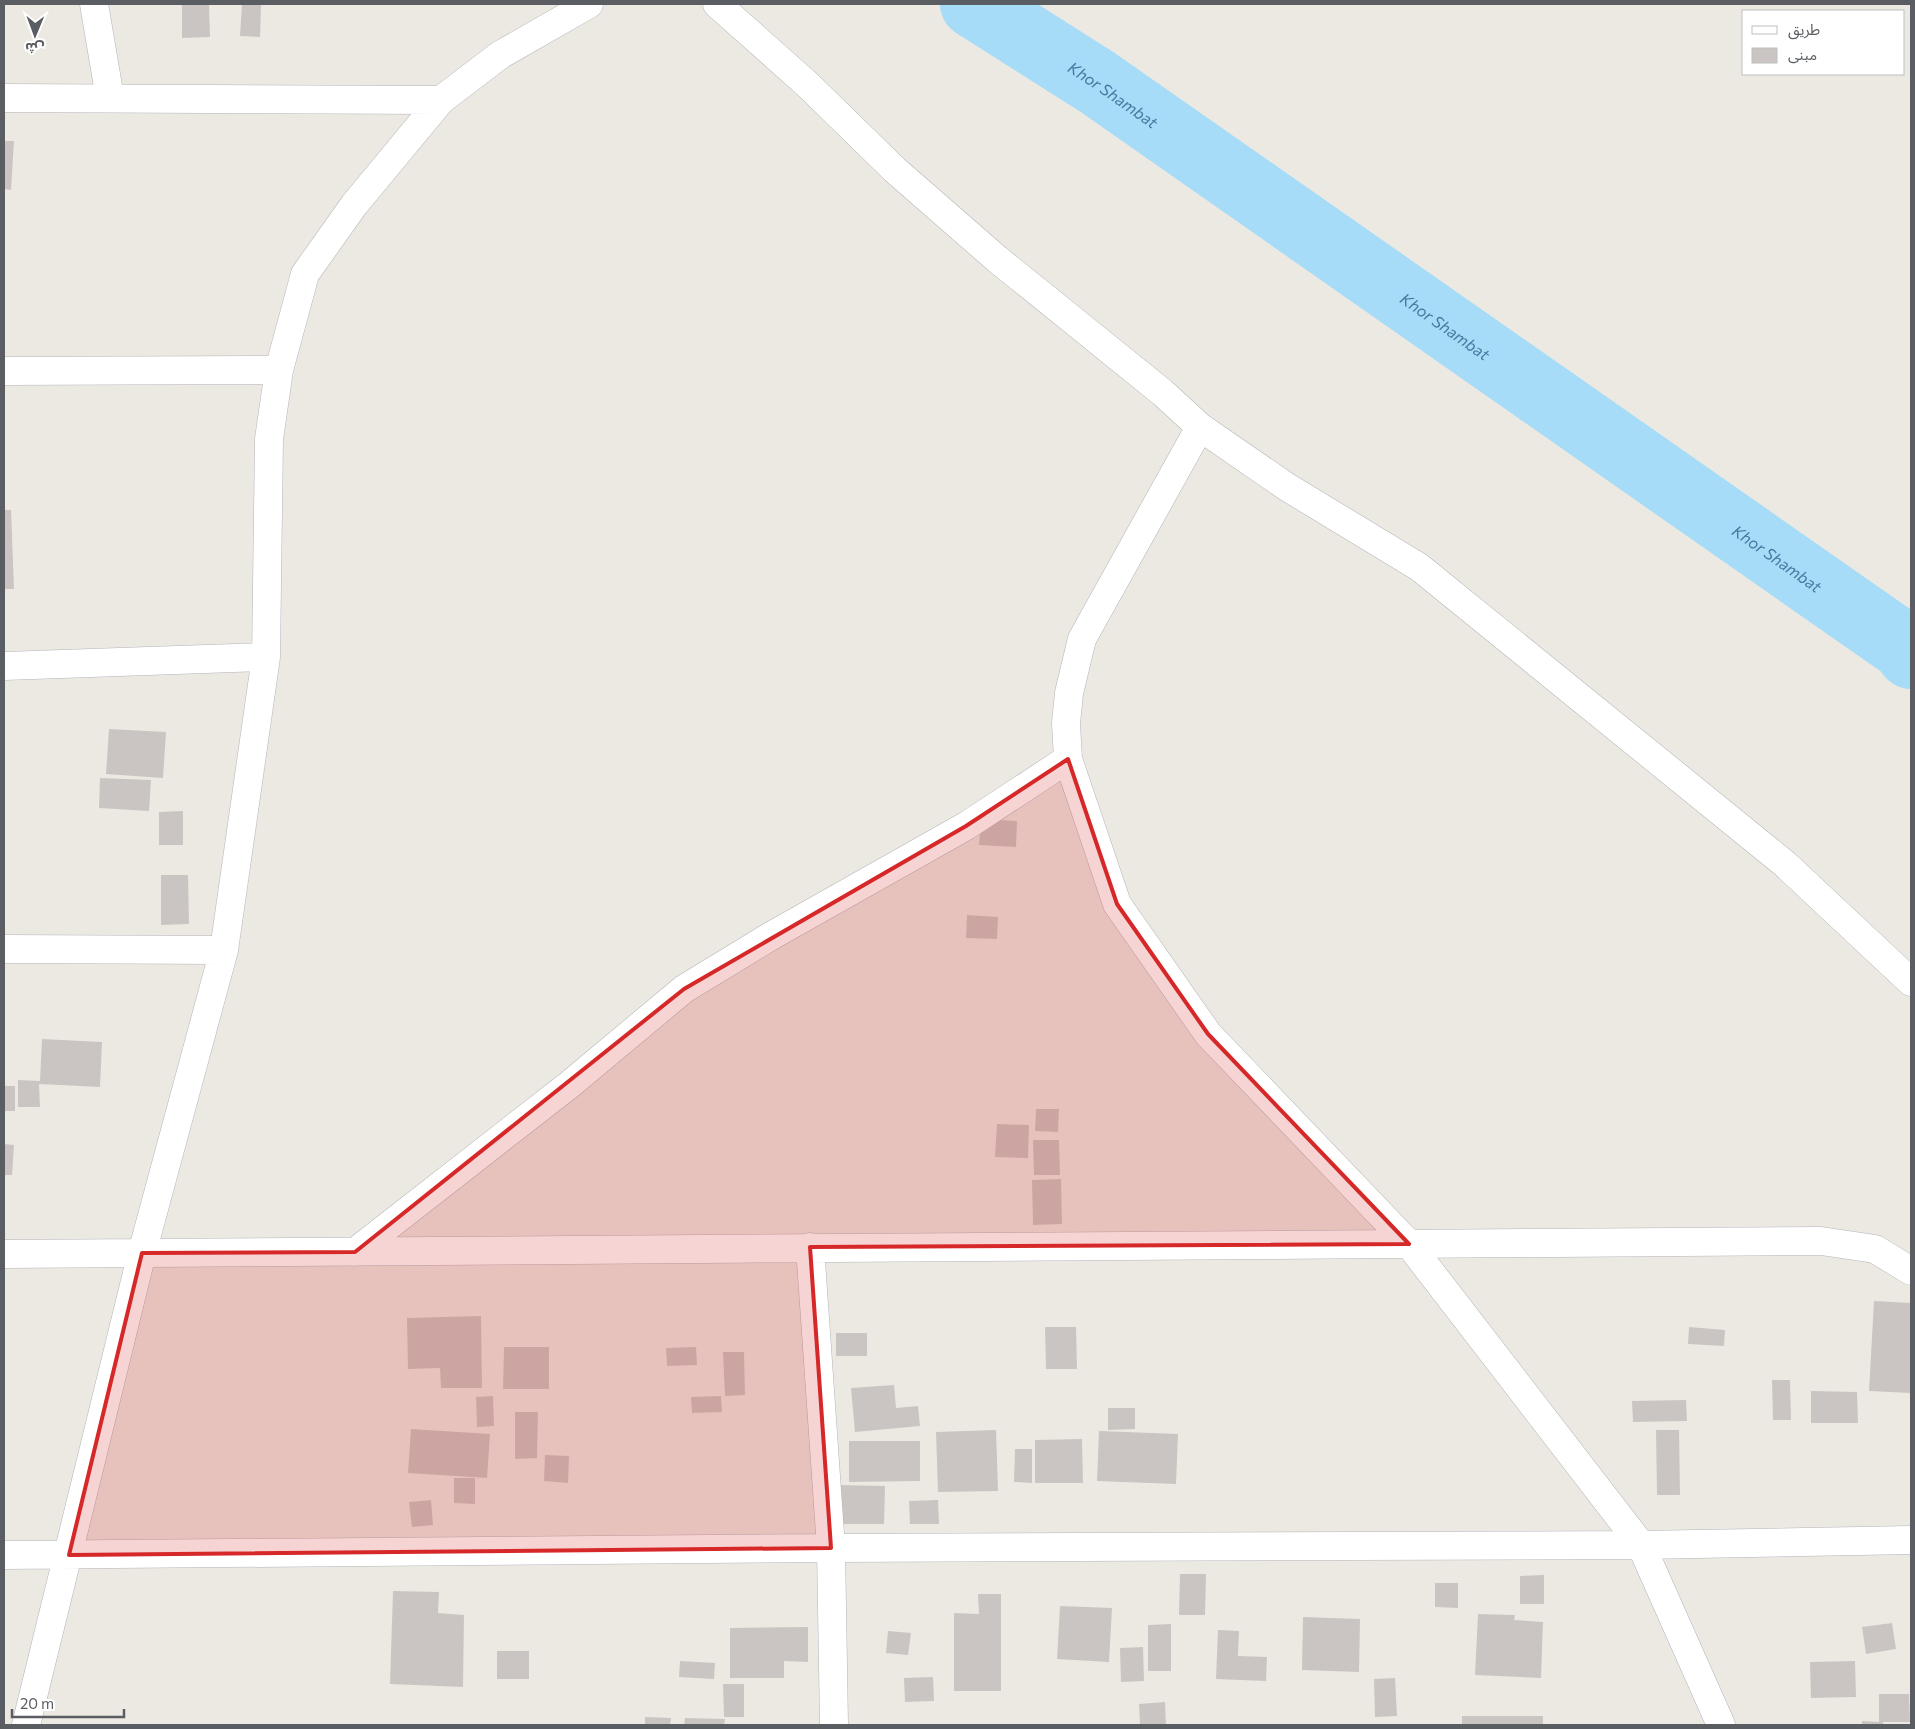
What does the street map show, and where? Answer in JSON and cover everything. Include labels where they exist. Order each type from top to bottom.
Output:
[{"type":"street","points":[[94,4],[110,98]]},
{"type":"street","points":[[26,1725],[142,1253],[224,950],[266,657],[269,439],[279,370],[305,274],[354,205],[441,100],[500,55],[589,4]]},
{"type":"street","points":[[717,4],[808,85],[895,170],[998,259],[1163,393],[1200,427],[1287,487],[1419,567],[1785,864],[1911,982]]},
{"type":"street","points":[[4,98],[441,100]]},
{"type":"street","points":[[4,371],[279,370]]},
{"type":"street","points":[[1200,427],[1082,638],[1068,693],[1066,723],[1068,760],[1118,904],[1203,1026],[1409,1244],[1641,1545],[1721,1725]]},
{"type":"street","points":[[4,666],[266,657]]},
{"type":"street","points":[[355,1252],[569,1085],[684,989],[771,936],[966,826],[1068,760]]},
{"type":"street","points":[[4,949],[224,950]]},
{"type":"street","points":[[4,1254],[1820,1241],[1875,1250],[1911,1270]]},
{"type":"street","points":[[810,1247],[831,1548],[834,1725]]},
{"type":"street","points":[[4,1555],[831,1548],[1641,1545],[1911,1540]]},
{"type":"highlighted area","points":[[1068,759],[1117,904],[1208,1034],[1409,1244],[810,1247],[831,1548],[69,1555],[142,1253],[355,1252],[684,989],[966,826]]},
{"type":"building","points":[[182,4],[209,4],[210,37],[182,38]]},
{"type":"building","points":[[242,4],[261,5],[260,37],[240,36]]},
{"type":"building","points":[[4,141],[14,141],[11,190],[4,189]]},
{"type":"building","points":[[4,510],[11,510],[14,589],[4,589]]},
{"type":"building","points":[[109,729],[166,732],[163,778],[106,774]]},
{"type":"building","points":[[100,778],[151,780],[149,811],[99,808]]},
{"type":"building","points":[[183,811],[183,845],[159,845],[159,812]]},
{"type":"building","points":[[981,819],[1017,821],[1016,847],[979,845]]},
{"type":"building","points":[[161,875],[188,875],[189,924],[161,925]]},
{"type":"building","points":[[967,915],[998,917],[997,939],[966,938]]},
{"type":"building","points":[[42,1039],[102,1042],[100,1087],[39,1084],[40,1107],[18,1107],[18,1080],[40,1081]]},
{"type":"building","points":[[4,1086],[15,1086],[15,1111],[4,1111]]},
{"type":"building","points":[[1036,1109],[1059,1109],[1058,1132],[1035,1131]]},
{"type":"building","points":[[997,1124],[1029,1125],[1028,1158],[995,1157]]},
{"type":"building","points":[[1033,1140],[1059,1140],[1060,1175],[1034,1175]]},
{"type":"building","points":[[4,1144],[14,1145],[12,1175],[4,1175]]},
{"type":"building","points":[[1061,1179],[1062,1224],[1033,1225],[1032,1180]]},
{"type":"building","points":[[1874,1301],[1911,1303],[1911,1393],[1869,1391]]},
{"type":"building","points":[[481,1316],[482,1388],[441,1388],[440,1368],[408,1369],[407,1318]]},
{"type":"building","points":[[1045,1327],[1076,1327],[1077,1369],[1046,1369]]},
{"type":"building","points":[[1689,1327],[1725,1330],[1724,1346],[1688,1344]]},
{"type":"building","points":[[836,1333],[867,1333],[867,1356],[836,1356]]},
{"type":"building","points":[[504,1347],[549,1347],[549,1389],[503,1389]]},
{"type":"building","points":[[696,1347],[697,1365],[667,1366],[666,1348]]},
{"type":"building","points":[[723,1352],[744,1352],[745,1395],[725,1396]]},
{"type":"building","points":[[1772,1380],[1790,1380],[1791,1420],[1773,1420]]},
{"type":"building","points":[[894,1385],[896,1408],[918,1406],[920,1426],[855,1432],[851,1388]]},
{"type":"building","points":[[1811,1391],[1857,1392],[1858,1423],[1811,1423]]},
{"type":"building","points":[[493,1396],[494,1426],[477,1427],[476,1397]]},
{"type":"building","points":[[721,1396],[722,1412],[692,1413],[691,1397]]},
{"type":"building","points":[[1686,1400],[1687,1421],[1633,1422],[1632,1401]]},
{"type":"building","points":[[1108,1408],[1135,1408],[1135,1429],[1108,1430]]},
{"type":"building","points":[[515,1412],[538,1412],[537,1458],[515,1459]]},
{"type":"building","points":[[411,1429],[490,1434],[487,1478],[408,1473]]},
{"type":"building","points":[[996,1430],[998,1491],[938,1492],[936,1432]]},
{"type":"building","points":[[1656,1430],[1679,1430],[1680,1495],[1657,1495]]},
{"type":"building","points":[[1099,1431],[1178,1434],[1176,1484],[1097,1481]]},
{"type":"building","points":[[1082,1439],[1083,1483],[1035,1483],[1035,1440]]},
{"type":"building","points":[[849,1441],[920,1441],[920,1481],[849,1482]]},
{"type":"building","points":[[1015,1449],[1032,1449],[1032,1483],[1014,1482]]},
{"type":"building","points":[[545,1455],[569,1456],[568,1483],[544,1481]]},
{"type":"building","points":[[454,1478],[475,1478],[475,1504],[454,1503]]},
{"type":"building","points":[[839,1485],[885,1486],[884,1524],[839,1524]]},
{"type":"building","points":[[431,1500],[433,1525],[412,1527],[409,1502]]},
{"type":"building","points":[[938,1500],[939,1524],[910,1524],[909,1501]]},
{"type":"building","points":[[1180,1574],[1206,1574],[1205,1615],[1179,1615]]},
{"type":"building","points":[[1544,1575],[1544,1604],[1520,1604],[1520,1576]]},
{"type":"building","points":[[1435,1583],[1458,1583],[1458,1608],[1435,1607]]},
{"type":"building","points":[[393,1591],[439,1592],[438,1613],[464,1615],[463,1687],[390,1684]]},
{"type":"building","points":[[978,1594],[1001,1594],[1001,1691],[954,1691],[954,1613],[979,1614]]},
{"type":"building","points":[[1060,1606],[1112,1608],[1109,1662],[1057,1659]]},
{"type":"building","points":[[1478,1614],[1515,1615],[1514,1620],[1543,1622],[1541,1678],[1475,1675]]},
{"type":"building","points":[[1303,1617],[1360,1619],[1359,1672],[1302,1670]]},
{"type":"building","points":[[1892,1623],[1896,1649],[1866,1654],[1862,1627]]},
{"type":"building","points":[[1171,1624],[1171,1671],[1148,1671],[1148,1625]]},
{"type":"building","points":[[808,1627],[808,1662],[784,1661],[784,1678],[730,1678],[730,1628]]},
{"type":"building","points":[[1218,1630],[1239,1631],[1238,1656],[1267,1657],[1266,1681],[1216,1679]]},
{"type":"building","points":[[888,1631],[911,1633],[908,1655],[886,1653]]},
{"type":"building","points":[[1143,1647],[1144,1681],[1121,1682],[1120,1648]]},
{"type":"building","points":[[497,1651],[529,1651],[529,1679],[497,1679]]},
{"type":"building","points":[[680,1661],[715,1663],[714,1679],[679,1677]]},
{"type":"building","points":[[1855,1661],[1856,1697],[1811,1698],[1810,1662]]},
{"type":"building","points":[[933,1677],[934,1701],[905,1702],[904,1678]]},
{"type":"building","points":[[1395,1678],[1397,1716],[1375,1717],[1374,1679]]},
{"type":"building","points":[[723,1684],[744,1684],[744,1717],[724,1717]]},
{"type":"building","points":[[1879,1694],[1909,1694],[1910,1722],[1883,1722],[1883,1725],[1862,1725],[1862,1721],[1879,1722]]},
{"type":"building","points":[[1165,1702],[1166,1725],[1140,1725],[1139,1704]]},
{"type":"building","points":[[1462,1716],[1543,1716],[1543,1725],[1462,1725]]},
{"type":"building","points":[[645,1717],[671,1718],[670,1725],[645,1725]]},
{"type":"building","points":[[685,1718],[725,1719],[724,1725],[684,1725]]},
{"type":"waterway","name":"Khor Shambat","points":[[974,4],[1097,82],[1905,647],[1911,655]]}]
